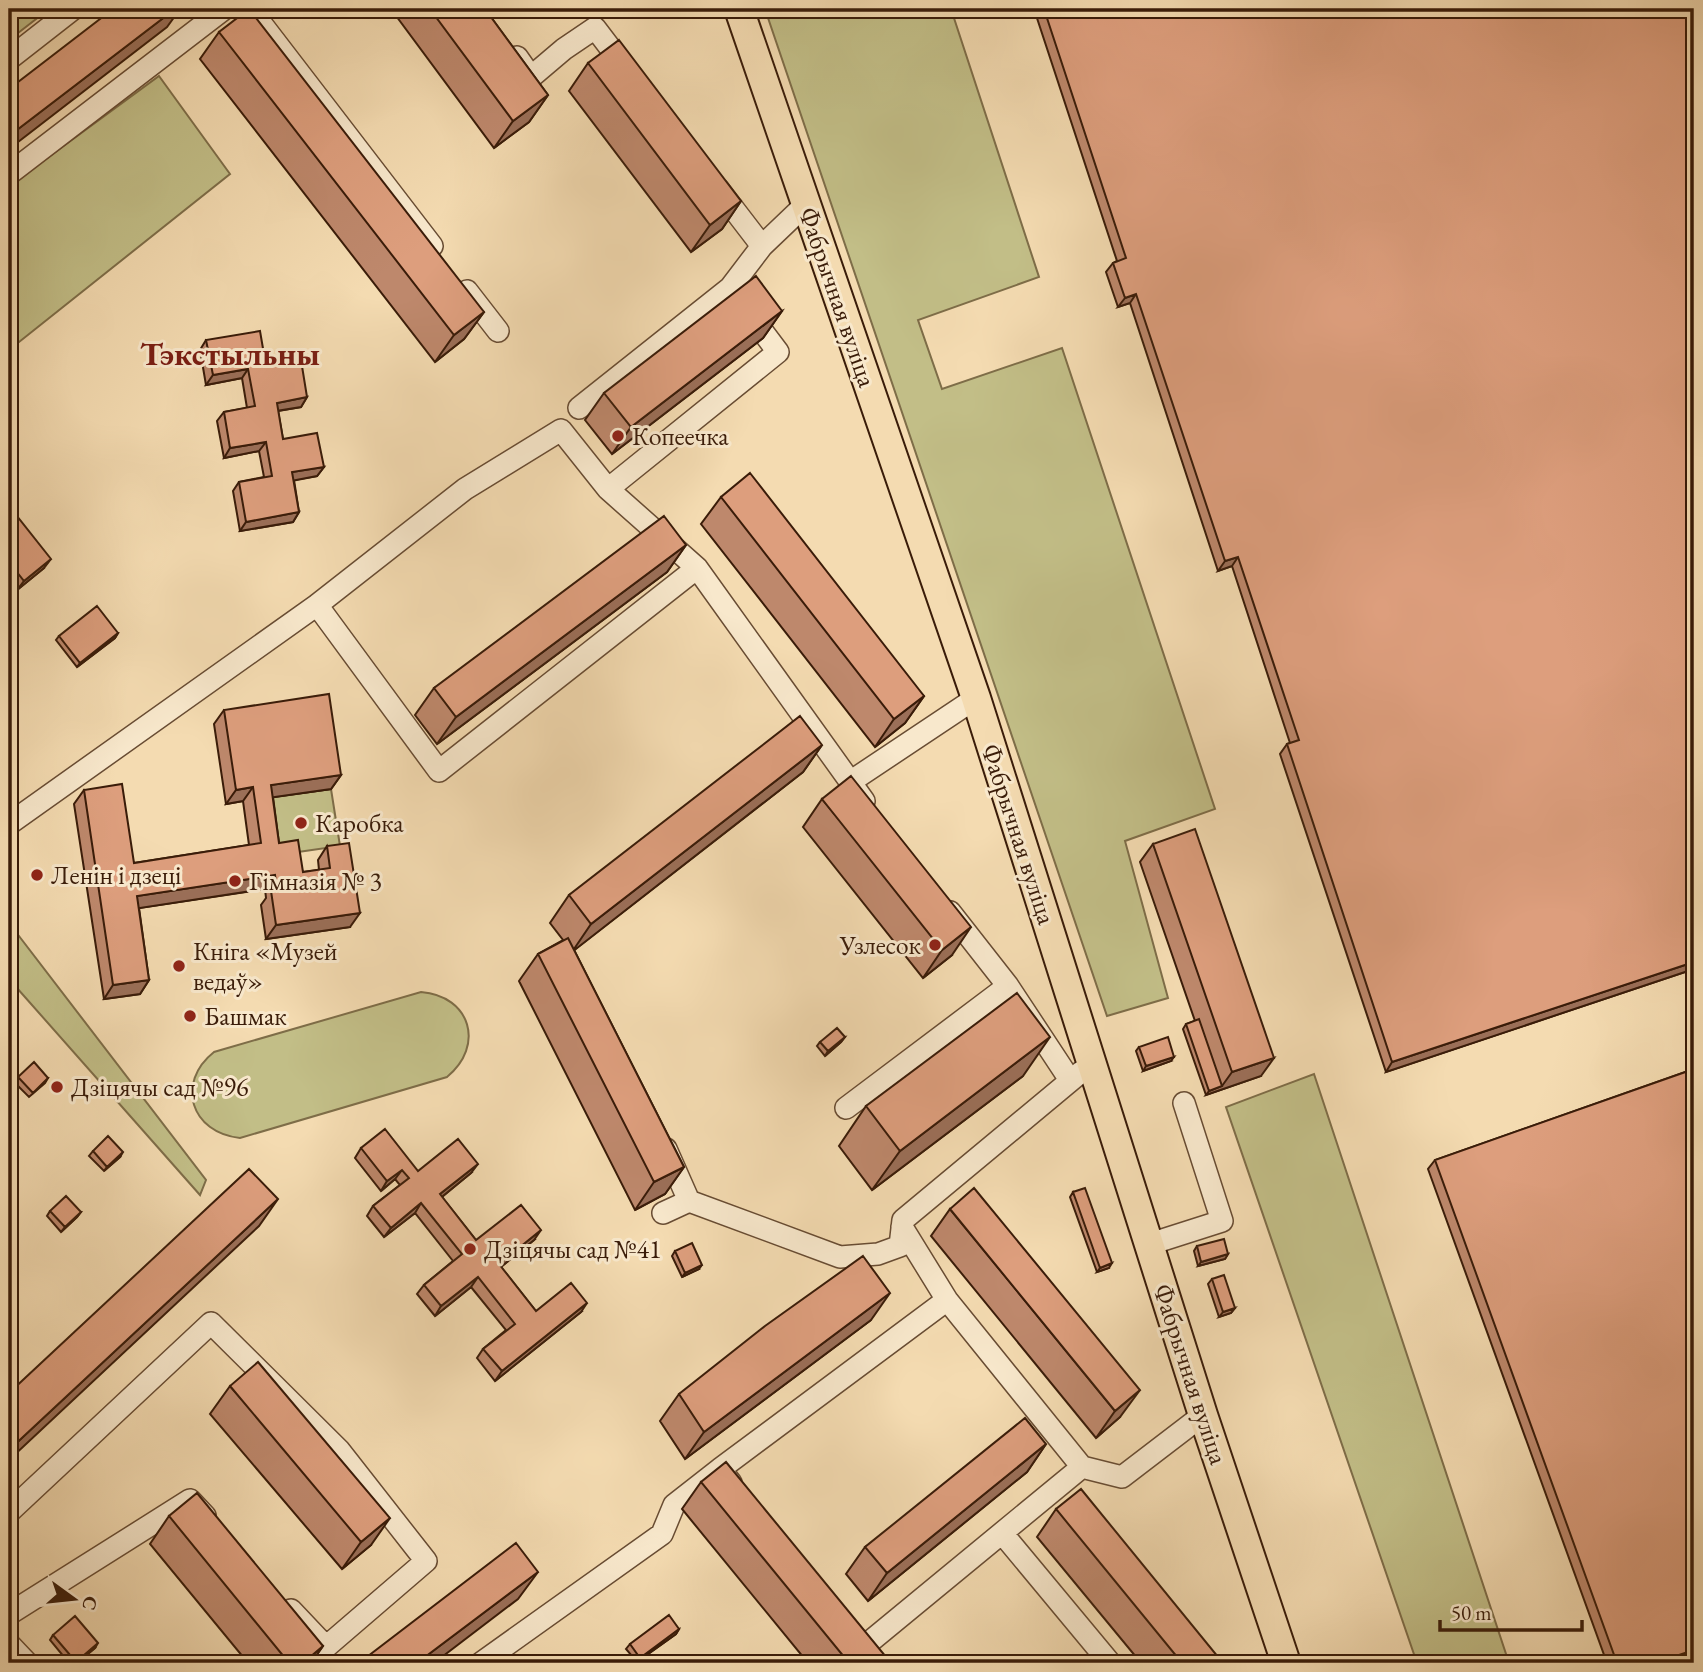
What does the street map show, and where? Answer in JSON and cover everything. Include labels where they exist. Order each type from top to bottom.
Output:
[{"type":"main road","name":"Фабрычная вуліца","points":[[739,9],[975,698],[1203,1415],[1286,1663]]},
{"type":"street","points":[[9,60],[73,9]]},
{"type":"street","points":[[9,174],[224,9]]},
{"type":"street","points":[[250,9],[498,331]]},
{"type":"street","points":[[507,43],[531,77],[564,49],[595,28],[637,82]]},
{"type":"street","points":[[704,170],[762,246]]},
{"type":"street","points":[[579,408],[730,288],[762,246],[806,204]]},
{"type":"street","points":[[608,489],[778,352],[730,288]]},
{"type":"street","points":[[9,824],[317,606],[465,489],[561,430],[608,489],[697,568],[875,814]]},
{"type":"street","points":[[317,606],[439,771],[697,568]]},
{"type":"street","points":[[850,782],[975,698]]},
{"type":"street","points":[[941,900],[1008,986],[1070,1080]]},
{"type":"street","points":[[846,1108],[1008,986]]},
{"type":"street","points":[[663,1213],[689,1201],[840,1257],[878,1254],[900,1246],[903,1220],[1070,1080],[1093,1064]]},
{"type":"street","points":[[1150,1244],[1222,1221],[1184,1103]]},
{"type":"street","points":[[659,1134],[689,1201]]},
{"type":"street","points":[[902,1227],[947,1300],[1082,1467],[1122,1477],[1203,1415]]},
{"type":"street","points":[[481,1663],[662,1534],[674,1505],[947,1300]]},
{"type":"street","points":[[9,1512],[211,1323],[339,1450],[426,1561],[326,1647],[281,1598]]},
{"type":"street","points":[[845,1628],[867,1656],[1002,1533],[1082,1467]]},
{"type":"street","points":[[720,1469],[745,1501]]},
{"type":"street","points":[[9,1614],[190,1500],[217,1529]]},
{"type":"street","points":[[1002,1533],[1110,1663]]},
{"type":"street","points":[[9,1644],[27,1663]]},
{"type":"shaded area","points":[[9,9],[49,9],[9,40]]},
{"type":"shaded area","points":[[765,9],[951,9],[1039,277],[918,320],[942,389],[1062,348],[1215,809],[1125,841],[1168,998],[1107,1016]]},
{"type":"shaded area","points":[[159,76],[230,174],[9,350],[9,186]]},
{"type":"shaded area","name":"Каробка","points":[[331,789],[340,846],[270,856],[261,799]]},
{"type":"shaded area","points":[[9,923],[206,1180],[200,1195],[9,979]]},
{"type":"shaded area","points":[[421,992],[452,1003],[467,1024],[469,1038],[466,1051],[459,1065],[447,1077],[240,1138],[223,1134],[200,1117],[192,1092],[195,1078],[202,1064],[214,1052]]},
{"type":"shaded area","points":[[1314,1074],[1509,1663],[1417,1663],[1226,1107]]},
{"type":"building","points":[[113,9],[175,9],[9,136],[9,89]]},
{"type":"building","points":[[249,9],[484,312],[454,335],[219,32]]},
{"type":"building","points":[[430,9],[485,9],[548,95],[513,121]]},
{"type":"building","points":[[1044,9],[1694,9],[1694,962],[1392,1062],[1287,744],[1299,740],[1238,557],[1225,561],[1136,294],[1125,298],[1113,263],[1126,258]]},
{"type":"building","points":[[619,40],[741,201],[710,225],[588,63]]},
{"type":"building","points":[[756,276],[782,311],[631,427],[604,393]]},
{"type":"building","points":[[260,331],[266,366],[301,360],[307,397],[277,403],[283,439],[317,433],[324,467],[292,472],[299,512],[246,522],[239,482],[272,476],[266,442],[230,448],[224,412],[255,406],[248,369],[213,375],[206,340]]},
{"type":"building","points":[[750,473],[924,696],[894,719],[721,497]]},
{"type":"building","points":[[9,506],[51,559],[24,581],[9,562]]},
{"type":"building","points":[[664,516],[686,545],[456,717],[434,688]]},
{"type":"building","points":[[97,606],[118,633],[80,663],[59,636]]},
{"type":"building","points":[[329,694],[341,775],[271,785],[279,843],[298,840],[303,872],[330,868],[327,846],[349,843],[360,913],[276,925],[271,891],[277,890],[275,875],[137,896],[149,980],[113,985],[84,790],[122,784],[134,863],[261,843],[253,787],[236,790],[224,710]]},
{"type":"building","points":[[800,716],[822,745],[591,924],[569,895]]},
{"type":"building","points":[[851,776],[971,927],[942,950],[822,799]]},
{"type":"building","points":[[1195,829],[1274,1058],[1232,1072],[1153,844]]},
{"type":"building","points":[[568,938],[684,1167],[654,1182],[538,954]]},
{"type":"building","points":[[1017,993],[1050,1037],[900,1151],[866,1106]]},
{"type":"building","points":[[1199,1019],[1222,1086],[1209,1091],[1186,1024]]},
{"type":"building","points":[[837,1028],[845,1037],[828,1051],[820,1042]]},
{"type":"building","points":[[1168,1037],[1174,1057],[1146,1066],[1139,1047]]},
{"type":"building","points":[[34,1062],[48,1078],[33,1093],[18,1077]]},
{"type":"building","points":[[1694,1069],[1694,1650],[1655,1663],[1617,1663],[1435,1160]]},
{"type":"building","points":[[385,1129],[418,1171],[458,1139],[478,1164],[440,1194],[476,1240],[521,1205],[541,1230],[499,1264],[536,1311],[571,1283],[587,1303],[502,1371],[483,1349],[515,1324],[478,1277],[441,1306],[424,1285],[462,1254],[421,1203],[391,1228],[373,1206],[409,1178],[402,1170],[387,1181],[361,1148]]},
{"type":"building","points":[[108,1136],[123,1152],[107,1167],[93,1151]]},
{"type":"building","points":[[249,1169],[278,1199],[9,1450],[9,1393]]},
{"type":"building","points":[[974,1188],[1140,1390],[1115,1411],[950,1209]]},
{"type":"building","points":[[1085,1188],[1112,1263],[1100,1268],[1073,1192]]},
{"type":"building","points":[[66,1196],[81,1212],[65,1227],[50,1211]]},
{"type":"building","points":[[1224,1239],[1228,1254],[1201,1262],[1197,1246]]},
{"type":"building","points":[[692,1243],[702,1265],[685,1273],[675,1251]]},
{"type":"building","points":[[863,1256],[890,1293],[704,1432],[679,1394],[765,1326]]},
{"type":"building","points":[[1224,1275],[1235,1308],[1223,1312],[1212,1279]]},
{"type":"building","points":[[258,1362],[390,1518],[361,1542],[230,1386]]},
{"type":"building","points":[[1025,1418],[1046,1444],[887,1573],[865,1547]]},
{"type":"building","points":[[726,1462],[891,1663],[849,1663],[701,1482]]},
{"type":"building","points":[[1081,1489],[1223,1663],[1182,1663],[1056,1509]]},
{"type":"building","points":[[197,1493],[323,1646],[303,1663],[289,1663],[169,1516]]},
{"type":"building","points":[[516,1543],[538,1572],[417,1663],[359,1663]]},
{"type":"building","points":[[669,1615],[679,1629],[640,1658],[630,1644]]},
{"type":"building","points":[[75,1616],[98,1643],[76,1662],[53,1635]]},
{"type":"place","name":"Копеечка","points":[[618,436]]},
{"type":"place","name":"Каробка","points":[[301,823]]},
{"type":"place","name":"Ленін і дзеці","points":[[37,875]]},
{"type":"place","name":"Гімназія № 3","points":[[235,881]]},
{"type":"place","name":"Узлесок","points":[[935,945]]},
{"type":"place","name":"Кніга «Музей ведаў»","points":[[179,966]]},
{"type":"place","name":"Башмак","points":[[190,1016]]},
{"type":"place","name":"Дзіцячы сад №96","points":[[57,1087]]},
{"type":"place","name":"Дзіцячы сад №41","points":[[470,1249]]},
{"type":"district","name":"Тэкстыльны","points":[[230,353]]}]
